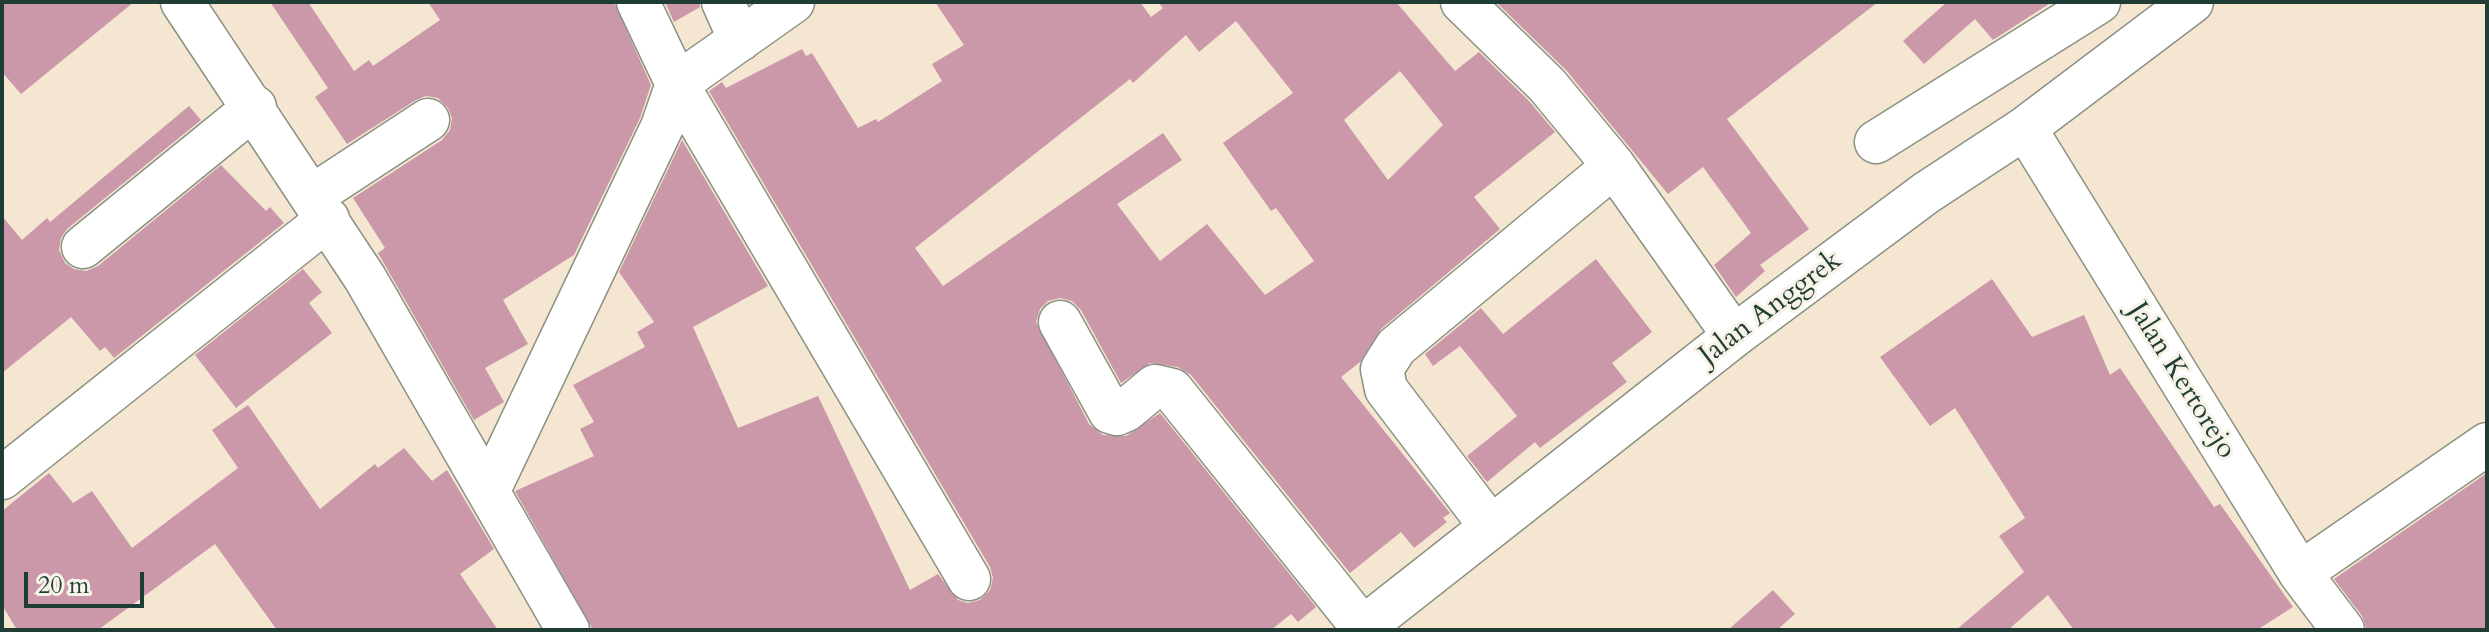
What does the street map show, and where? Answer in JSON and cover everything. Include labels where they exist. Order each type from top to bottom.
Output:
[{"type":"street","points":[[182,2],[320,208],[490,488],[568,630]]},
{"type":"street","points":[[638,2],[677,84],[969,579]]},
{"type":"street","points":[[723,2],[740,40]]},
{"type":"street","points":[[490,488],[662,127],[677,84],[793,2]]},
{"type":"street","points":[[1462,2],[1547,85],[1614,166],[1734,336]]},
{"type":"street","points":[[1876,142],[2099,2]]},
{"type":"street","name":"Jalan Anggrek","points":[[1361,629],[1734,336],[1926,193],[2025,128],[2192,2]]},
{"type":"street","points":[[83,247],[255,107]]},
{"type":"street","points":[[2,478],[428,120]]},
{"type":"street","name":"Jalan Kertorejo","points":[[2025,128],[2300,573],[2343,630]]},
{"type":"street","points":[[1491,527],[1386,389],[1382,369],[1396,347],[1614,166]]},
{"type":"street","points":[[1060,322],[1110,412],[1117,414],[1126,410],[1155,386],[1172,390],[1361,629]]},
{"type":"street","points":[[2300,573],[2487,444]]},
{"type":"building","points":[[2,2],[134,2],[21,94],[2,72]]},
{"type":"building","points":[[270,2],[308,2],[354,71],[369,60],[373,66],[440,20],[428,2],[614,2],[651,85],[640,118],[574,255],[503,300],[528,344],[485,368],[504,402],[474,420],[378,253],[385,248],[353,198],[442,140],[450,130],[452,118],[448,108],[438,98],[426,96],[347,144],[315,97],[328,88]]},
{"type":"building","points":[[665,2],[699,2],[700,7],[674,22]]},
{"type":"building","points":[[935,2],[1140,2],[1151,17],[1163,8],[1158,2],[1396,2],[1455,71],[1479,52],[1529,101],[1555,132],[1474,197],[1500,229],[1381,329],[1360,362],[1341,377],[1450,513],[1443,518],[1447,522],[1414,548],[1401,532],[1350,573],[1191,375],[1178,367],[1150,363],[1121,383],[1081,310],[1072,301],[1060,298],[1048,301],[1040,309],[1036,322],[1089,424],[1103,435],[1126,436],[1160,413],[1316,607],[1298,622],[1291,614],[1271,630],[593,630],[515,491],[594,456],[580,429],[594,422],[573,385],[645,347],[637,332],[654,322],[619,272],[682,140],[768,286],[693,327],[738,428],[818,396],[910,590],[938,574],[958,600],[968,603],[980,600],[990,590],[993,578],[990,567],[709,91],[722,82],[726,88],[802,49],[806,56],[812,53],[858,128],[876,119],[878,122],[942,81],[932,64],[964,45]],"holes":[[[1236,21],[1293,93],[1223,143],[1271,211],[1276,208],[1314,261],[1265,295],[1207,224],[1160,261],[1117,204],[1182,160],[1163,133],[943,286],[915,248],[1130,79],[1133,83],[1186,35],[1199,52]],[[1400,71],[1443,125],[1388,180],[1344,120]]]},
{"type":"building","points":[[1496,2],[1878,2],[1727,119],[1809,229],[1760,265],[1765,271],[1736,297],[1714,265],[1751,233],[1703,167],[1668,194],[1566,70]]},
{"type":"building","points":[[1947,2],[2052,2],[1993,40],[1975,19],[1924,64],[1903,41]]},
{"type":"building","points":[[189,106],[201,120],[67,229],[61,238],[59,250],[65,263],[74,269],[86,271],[98,266],[221,165],[266,211],[270,207],[284,223],[114,358],[105,347],[100,351],[71,317],[2,373],[2,216],[22,240],[47,218],[50,222]]},
{"type":"building","points":[[1596,259],[1652,332],[1612,363],[1627,382],[1540,448],[1535,442],[1487,482],[1467,456],[1517,416],[1460,346],[1433,366],[1425,354],[1481,308],[1503,334]]},
{"type":"building","points":[[303,269],[322,292],[309,303],[332,333],[236,408],[195,355]]},
{"type":"building","points":[[1992,279],[2032,337],[2084,315],[2110,375],[2120,368],[2214,507],[2220,504],[2293,607],[2257,630],[2074,630],[2048,595],[2008,630],[1956,630],[2024,572],[1999,536],[2025,518],[1955,408],[1930,426],[1880,357]]},
{"type":"building","points":[[248,405],[320,509],[375,464],[378,468],[404,448],[432,481],[447,470],[494,549],[460,574],[498,630],[277,630],[215,544],[98,630],[17,630],[2,605],[2,511],[49,473],[73,503],[92,491],[132,548],[238,468],[212,430]]},
{"type":"building","points":[[2487,473],[2487,630],[2367,630],[2362,616],[2334,579]]},
{"type":"building","points":[[1773,590],[1795,614],[1777,630],[1728,630]]}]
